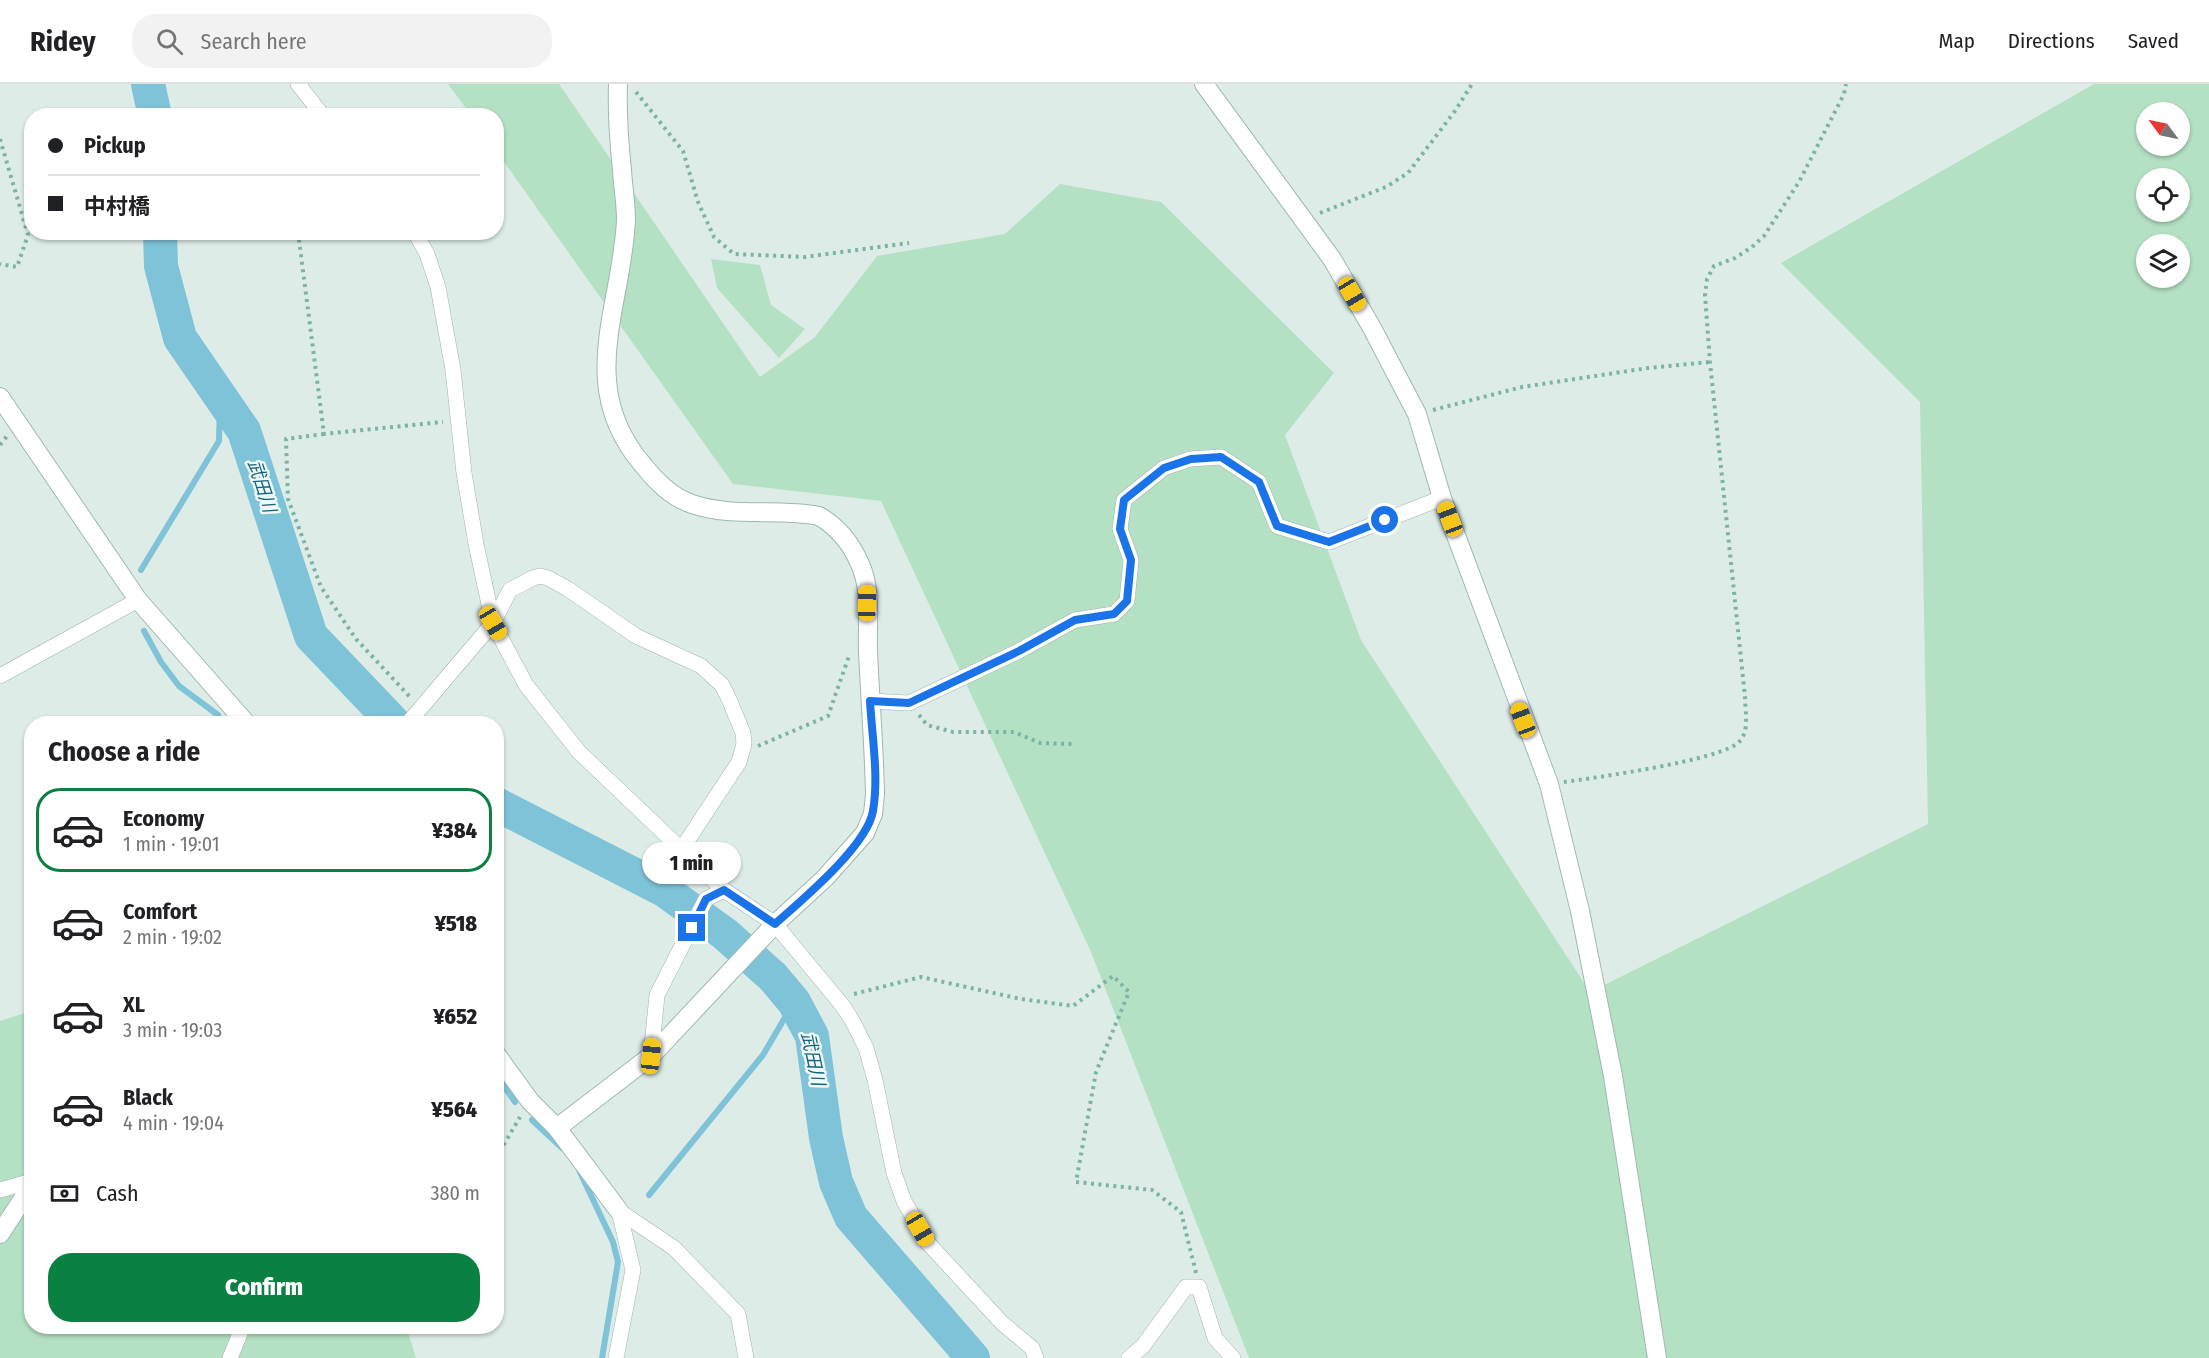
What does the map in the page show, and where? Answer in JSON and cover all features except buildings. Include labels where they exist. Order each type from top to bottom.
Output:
[{"type":"street","points":[[298,84],[318,108]]},
{"type":"street","points":[[557,1128],[651,1056],[769,930],[825,878],[865,833],[873,813],[875,794],[867,588],[861,565],[842,533],[819,516],[723,511],[692,504],[676,496],[656,481],[632,453],[621,435],[606,382],[606,344],[625,238],[626,206],[619,128],[618,84]]},
{"type":"street","points":[[1204,84],[1305,219],[1332,259],[1417,414],[1442,498],[1549,784],[1580,911],[1613,1076],[1657,1358]]},
{"type":"street","points":[[419,240],[427,254],[438,287],[453,370],[476,544],[493,623],[526,685],[579,752],[769,930],[836,998],[852,1020],[866,1048],[894,1173],[904,1201],[928,1243],[1002,1323],[1032,1348],[1036,1358]]},
{"type":"street","points":[[0,397],[138,600],[240,716]]},
{"type":"street","points":[[870,701],[909,703],[1019,651],[1075,620],[1114,614],[1127,601],[1131,560],[1120,529],[1124,500],[1164,468],[1191,459],[1221,457],[1259,482],[1277,526],[1329,542],[1442,498]]},
{"type":"street","points":[[415,715],[493,623],[510,590],[522,582],[540,576],[556,582],[636,636],[690,660],[711,674],[722,685],[738,718],[743,733],[743,749],[739,762],[681,850]]},
{"type":"street","points":[[0,676],[138,600]]},
{"type":"street","points":[[651,1056],[657,995],[706,899],[724,890]]},
{"type":"street","points":[[504,1065],[530,1101],[557,1128],[619,1211],[674,1248],[738,1314],[746,1358]]},
{"type":"street","points":[[0,1190],[24,1185]]},
{"type":"street","points":[[0,1234],[24,1196]]},
{"type":"street","points":[[616,1358],[633,1269],[619,1211]]},
{"type":"street","points":[[1130,1358],[1143,1346],[1186,1287],[1199,1287],[1215,1338],[1233,1358]]},
{"type":"street","points":[[230,1358],[240,1334]]},
{"type":"path","points":[[630,84],[683,151],[698,202],[714,237],[734,254],[805,257],[909,243]]},
{"type":"path","points":[[1305,219],[1386,187],[1408,173],[1455,111],[1472,84]]},
{"type":"path","points":[[1549,784],[1600,777],[1714,754],[1732,747],[1744,736],[1745,697],[1705,295],[1710,271],[1714,266],[1735,258],[1764,236],[1799,182],[1844,94],[1846,84]]},
{"type":"path","points":[[0,139],[24,221]]},
{"type":"path","points":[[0,264],[18,267],[26,240]]},
{"type":"path","points":[[299,240],[324,434]]},
{"type":"path","points":[[1417,414],[1522,387],[1648,368],[1710,363]]},
{"type":"path","points":[[415,715],[356,639],[321,587],[288,498],[286,439],[459,420]]},
{"type":"path","points":[[743,749],[761,746],[828,716],[851,648]]},
{"type":"path","points":[[909,703],[927,725],[953,732],[1014,732],[1040,743],[1073,744]]},
{"type":"path","points":[[836,998],[921,977],[1021,999],[1073,1006],[1113,976],[1129,992],[1096,1072],[1076,1182],[1152,1190],[1181,1212],[1199,1287]]},
{"type":"path","points":[[504,1145],[530,1101]]},
{"type":"green space","points":[[448,84],[559,84],[760,377],[815,337],[877,256],[1005,234],[1060,184],[1161,202],[1334,373],[1285,435],[1361,640],[1590,992],[1928,824],[1920,402],[1781,263],[2094,84],[2209,84],[2209,1358],[1249,1358],[1091,952],[881,501],[733,484],[504,162],[504,108],[466,108]]},
{"type":"green space","points":[[711,259],[760,265],[771,305],[805,329],[779,358],[717,288]]},
{"type":"green space","points":[[24,1013],[24,1334],[408,1334],[416,1358],[0,1358],[0,1021]]},
{"type":"waterway","name":"武田川","points":[[148,84],[153,108]]},
{"type":"waterway","name":"武田川","points":[[160,240],[161,266],[180,338],[244,431],[311,636],[387,716]]},
{"type":"waterway","points":[[141,570],[219,441],[220,397]]},
{"type":"waterway","points":[[144,631],[161,662],[179,686],[218,715]]},
{"type":"waterway","name":"武田川","points":[[504,808],[664,890],[725,934],[773,977],[794,1002],[812,1036],[826,1138],[836,1182],[851,1217],[973,1358]]},
{"type":"waterway","points":[[649,1195],[763,1055],[794,1002]]},
{"type":"waterway","points":[[504,1086],[515,1102]]},
{"type":"waterway","points":[[532,1120],[562,1148]]},
{"type":"waterway","points":[[579,1170],[613,1242],[618,1262],[602,1358]]},
{"type":"route","points":[[692,928],[706,899],[724,890],[775,924],[825,878],[865,833],[873,813],[875,794],[870,701],[909,703],[1019,651],[1075,620],[1114,614],[1127,601],[1131,560],[1120,529],[1124,500],[1164,468],[1191,459],[1221,457],[1259,482],[1277,526],[1329,542],[1385,520]]}]
